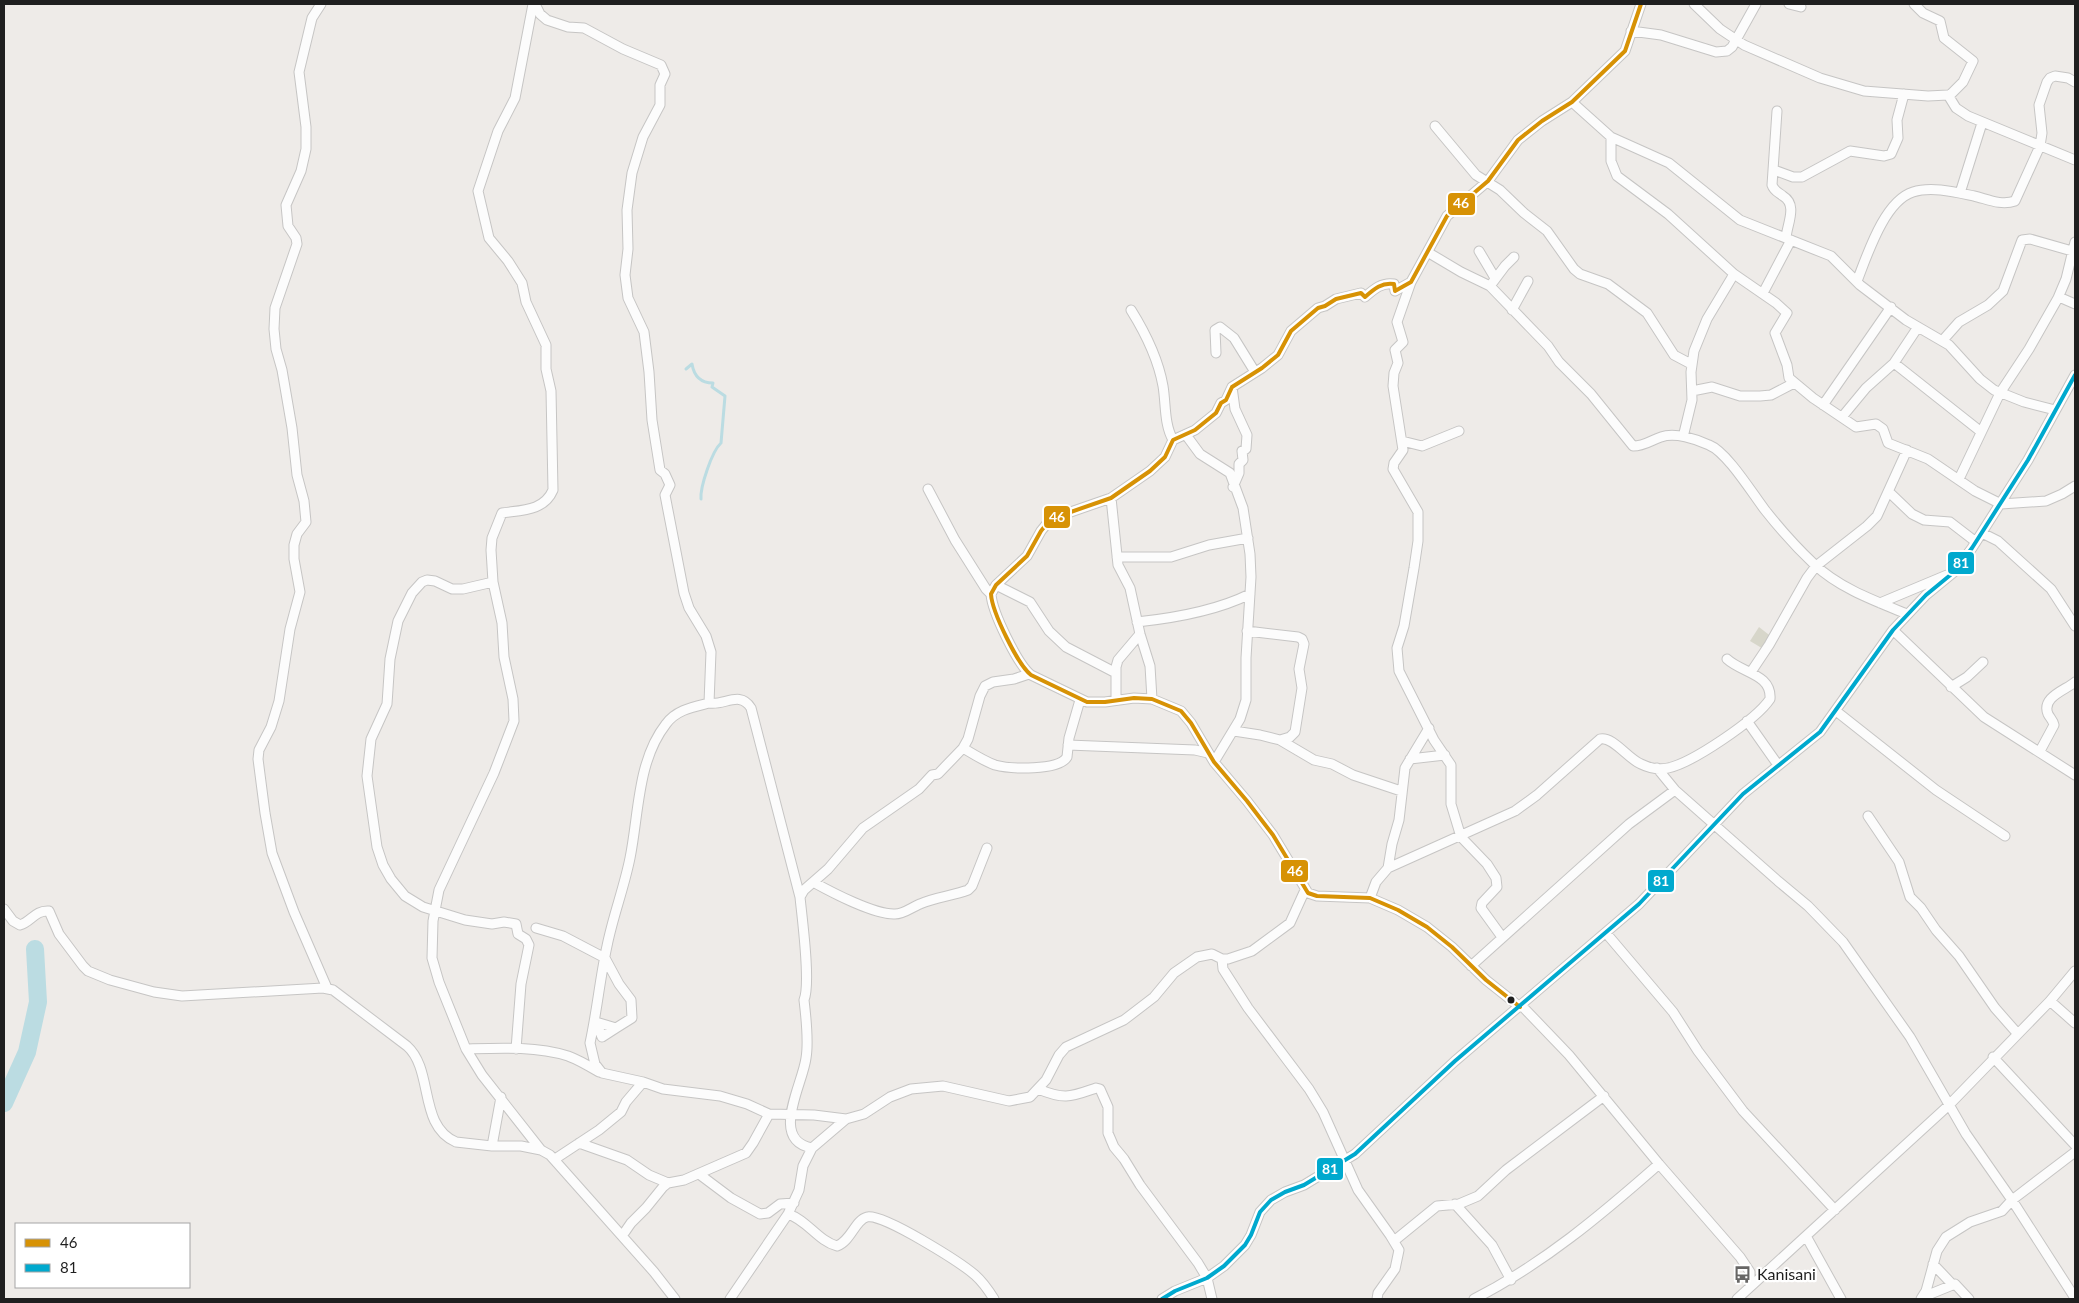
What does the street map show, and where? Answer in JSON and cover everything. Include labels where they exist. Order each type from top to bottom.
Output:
[{"type":"street","points":[[321,4],[312,18],[299,72],[306,127],[306,148],[301,171],[286,204],[288,226],[296,238],[297,244],[280,289],[275,308],[274,322],[276,349],[284,382],[298,479],[305,510],[305,524],[297,534],[294,548],[300,592],[290,629],[279,701],[271,727],[259,750],[258,759],[272,853],[294,912],[327,988]]},
{"type":"street","points":[[534,4],[515,98],[498,131],[478,191],[489,238],[508,261],[522,283],[526,302],[546,345],[546,369],[551,390],[553,490],[550,498],[542,506],[502,513],[492,538],[493,582],[502,623],[505,664],[513,699],[514,721],[494,773],[439,890],[434,910],[432,958],[434,970],[466,1049],[482,1075],[541,1150],[555,1159],[654,1272],[675,1299]]},
{"type":"street","points":[[534,4],[540,14],[547,20],[568,27],[584,28],[622,50],[661,66],[665,74],[660,86],[660,105],[643,137],[632,173],[627,210],[628,249],[625,281],[631,306],[644,332],[654,431],[660,470],[665,474],[670,485],[665,494],[684,593],[689,608],[708,640],[712,652],[709,703]]},
{"type":"street","points":[[1502,937],[1483,914],[1481,908],[1482,903],[1496,887],[1496,878],[1487,864],[1461,836],[1451,804],[1451,764],[1434,740],[1400,675],[1397,655],[1398,644],[1404,626],[1418,541],[1418,512],[1393,469],[1394,463],[1403,450],[1392,383],[1398,362],[1395,350],[1402,342],[1397,322],[1411,282],[1447,216],[1488,181],[1518,140],[1542,121],[1572,102],[1625,52],[1640,4]]},
{"type":"street","points":[[1694,4],[1720,29],[1753,51],[1848,87],[1864,91],[1949,96],[1963,82],[1973,61],[1944,38],[1940,21],[1923,13],[1914,4]]},
{"type":"street","points":[[1632,31],[1661,35],[1716,52],[1727,51],[1756,4]]},
{"type":"street","points":[[1789,4],[1801,7]]},
{"type":"street","points":[[1857,281],[1881,225],[1903,197],[1919,191],[1960,193],[2002,203],[2015,201],[2040,146],[2042,133],[2039,105],[2047,82],[2050,78],[2056,76],[2068,78],[2075,82]]},
{"type":"street","points":[[1774,170],[1793,177],[1802,178],[1850,151],[1884,156],[1891,154],[1898,138],[1897,120],[1904,94]]},
{"type":"street","points":[[1949,96],[1958,110],[1982,122],[2075,160]]},
{"type":"street","points":[[1572,102],[1611,137],[1668,163],[1740,220],[1831,256],[1857,281],[1906,320],[1943,340],[1954,349],[1980,379],[2000,393],[2039,407],[2056,410]]},
{"type":"street","points":[[1763,292],[1788,239],[1790,217],[1788,199],[1773,187],[1777,110]]},
{"type":"street","points":[[1960,193],[1982,122]]},
{"type":"street","points":[[1435,126],[1476,175],[1500,190],[1524,213],[1546,230],[1563,251],[1570,264],[1580,274],[1608,284],[1647,313],[1674,355],[1691,364]]},
{"type":"street","points":[[1611,137],[1611,162],[1617,176],[1668,214],[1734,274],[1763,292],[1787,313],[1775,334],[1787,365],[1789,378],[1823,405],[1856,426],[1876,424],[1883,430],[1888,443],[1928,459],[1986,498],[2000,504],[2046,502],[2075,486]]},
{"type":"street","points":[[1943,340],[1959,322],[1988,304],[2003,291],[2022,240],[2030,239],[2072,251]]},
{"type":"street","points":[[1959,479],[1980,431],[2000,393],[2040,332],[2059,297],[2066,280],[2075,242]]},
{"type":"street","points":[[1479,251],[1493,282],[1512,310],[1548,346],[1559,362],[1590,394],[1633,446],[1644,446],[1662,436],[1673,435],[1710,445],[1727,457],[1731,466],[1766,510],[1816,566],[1839,582],[1880,603],[1907,614]]},
{"type":"street","points":[[1428,253],[1461,272],[1493,282]]},
{"type":"street","points":[[1493,282],[1514,257]]},
{"type":"street","points":[[1684,433],[1691,407],[1691,364],[1694,351],[1707,319],[1734,274]]},
{"type":"street","points":[[1512,310],[1528,281]]},
{"type":"street","points":[[991,594],[996,585],[1027,556],[1041,530],[1050,521],[1111,498],[1150,470],[1165,457],[1173,440],[1186,436],[1216,413],[1221,404],[1226,400],[1232,387],[1278,355],[1292,331],[1318,308],[1349,295],[1361,293],[1365,297],[1374,289],[1386,283],[1394,284],[1395,291],[1411,282]]},
{"type":"street","points":[[2059,297],[2075,304]]},
{"type":"street","points":[[1823,405],[1891,308]]},
{"type":"street","points":[[1131,310],[1146,334],[1158,366],[1164,392],[1169,433],[1173,440]]},
{"type":"street","points":[[1216,353],[1215,330],[1220,327],[1234,338],[1255,372]]},
{"type":"street","points":[[1842,417],[1866,388],[1894,363],[1918,327]]},
{"type":"street","points":[[1894,363],[1980,431]]},
{"type":"street","points":[[1162,1299],[1175,1291],[1207,1278],[1224,1266],[1245,1245],[1260,1212],[1271,1200],[1304,1185],[1355,1154],[1455,1061],[1639,904],[1713,823],[1743,794],[1820,732],[1893,630],[1926,595],[1954,572],[1976,542],[2028,460],[2075,375]]},
{"type":"street","points":[[1692,391],[1712,387],[1740,396],[1760,396],[1771,395],[1794,383]]},
{"type":"street","points":[[1232,387],[1235,408],[1247,435],[1246,449],[1242,451],[1243,460],[1238,464],[1239,473],[1234,487]]},
{"type":"street","points":[[1402,440],[1422,446],[1459,431]]},
{"type":"street","points":[[1186,436],[1200,454],[1230,473],[1243,508],[1251,568],[1247,631],[1246,700],[1243,712],[1234,731],[1214,762]]},
{"type":"street","points":[[1751,672],[1816,566],[1875,519],[1907,450]]},
{"type":"street","points":[[928,489],[955,540],[991,594],[1000,624],[1029,674],[1080,700],[1094,702],[1152,699],[1173,707],[1184,714],[1196,729],[1214,762],[1269,829],[1305,890],[1317,896],[1326,894],[1370,898],[1386,903],[1427,927],[1452,947],[1471,966],[1521,1006],[1569,1055],[1659,1164],[1747,1265],[1751,1276],[1750,1286]]},
{"type":"street","points":[[1889,492],[1912,514],[1924,520],[1950,522],[1976,542]]},
{"type":"street","points":[[1111,498],[1117,557],[1120,571],[1130,588],[1140,634],[1150,666],[1152,699]]},
{"type":"street","points":[[1982,533],[1998,540],[2051,589],[2075,626]]},
{"type":"street","points":[[1117,557],[1176,556],[1209,545],[1248,538]]},
{"type":"street","points":[[1880,603],[1954,572]]},
{"type":"street","points":[[493,582],[452,590],[435,581],[427,580],[415,589],[399,616],[390,659],[387,704],[371,739],[367,776],[380,856],[391,879],[406,896],[418,905],[465,920],[492,924],[504,922],[516,924],[518,934],[528,941],[520,999],[516,1049]]},
{"type":"street","points":[[996,585],[1030,602],[1049,631],[1066,647],[1116,673]]},
{"type":"street","points":[[1138,622],[1169,618],[1226,605],[1250,594]]},
{"type":"street","points":[[1893,630],[1950,687],[1984,717],[2075,775]]},
{"type":"street","points":[[1247,631],[1298,637],[1302,639],[1304,644],[1299,670],[1302,688],[1297,728],[1293,734],[1292,748]]},
{"type":"street","points":[[1116,700],[1118,660],[1140,634]]},
{"type":"street","points":[[1370,898],[1376,882],[1388,868],[1507,816],[1544,789],[1600,739],[1610,740],[1642,765],[1657,768],[1670,767],[1682,763],[1709,748],[1747,721],[1768,703],[1771,696],[1768,685],[1764,680],[1727,659]]},
{"type":"street","points":[[1950,687],[1967,677],[1984,662]]},
{"type":"street","points":[[800,897],[834,862],[863,828],[919,789],[932,775],[938,774],[963,748],[968,739],[980,696],[985,686],[993,682],[1014,679],[1029,674]]},
{"type":"street","points":[[2040,752],[2054,726],[2048,711],[2050,699],[2075,682]]},
{"type":"street","points":[[602,1073],[596,1064],[590,1044],[605,958],[625,881],[642,784],[652,748],[658,734],[673,716],[709,703],[738,699],[746,701],[750,708],[800,897],[806,979],[804,1000],[807,1053],[792,1115],[791,1128],[794,1138],[804,1147],[812,1148]]},
{"type":"street","points":[[963,748],[992,764],[1024,768],[1058,765],[1066,758],[1080,700]]},
{"type":"street","points":[[1836,711],[1936,790],[2005,836]]},
{"type":"street","points":[[1747,721],[1778,765]]},
{"type":"street","points":[[1388,868],[1399,820],[1405,768],[1429,728]]},
{"type":"street","points":[[1234,731],[1260,734],[1280,740],[1314,760],[1332,764],[1353,776],[1402,791]]},
{"type":"street","points":[[1280,740],[1293,734]]},
{"type":"street","points":[[1068,745],[1195,750],[1208,753]]},
{"type":"street","points":[[1410,759],[1445,755]]},
{"type":"street","points":[[1657,768],[1675,790],[1808,906],[1843,942],[1910,1037],[1948,1105],[2075,1298]]},
{"type":"street","points":[[1471,966],[1629,824],[1675,790]]},
{"type":"street","points":[[1868,816],[1899,862],[1910,898],[1921,908],[1936,930],[1954,950],[1995,1008],[2017,1033]]},
{"type":"street","points":[[813,882],[831,892],[875,910],[900,914],[932,899],[968,890],[972,886],[987,848]]},
{"type":"street","points":[[466,1049],[516,1049],[566,1056],[602,1073],[643,1082],[663,1089],[726,1097],[770,1114],[846,1119],[864,1114],[890,1097],[911,1089],[943,1086],[1009,1101],[1030,1097],[1046,1080],[1062,1050],[1069,1044],[1124,1020],[1154,997],[1174,973],[1197,957],[1212,954],[1222,959],[1241,956],[1252,951],[1290,923],[1305,890]]},
{"type":"street","points":[[4,909],[13,921],[20,924],[26,922],[38,912],[49,912],[59,934],[86,969],[101,977],[154,992],[191,996],[327,988],[338,993],[411,1049],[419,1064],[430,1108],[437,1124],[448,1137],[456,1142],[492,1146],[521,1146],[541,1150]]},
{"type":"street","points":[[536,928],[563,936],[605,958],[619,984],[632,1000],[632,1018],[616,1028]]},
{"type":"street","points":[[1606,932],[1673,1012],[1698,1051],[1743,1111],[1835,1210]]},
{"type":"street","points":[[1222,959],[1223,969],[1248,1008],[1309,1089],[1323,1112],[1358,1190],[1399,1250],[1395,1270],[1378,1293],[1377,1299]]},
{"type":"street","points":[[1737,1299],[1948,1105],[2050,1001],[2075,971]]},
{"type":"street","points":[[2050,1001],[2075,1023]]},
{"type":"street","points":[[1993,1057],[2075,1145]]},
{"type":"street","points":[[555,1159],[599,1130],[621,1112],[626,1102],[643,1082]]},
{"type":"street","points":[[1038,1088],[1054,1095],[1067,1097],[1100,1088],[1108,1107],[1108,1133],[1114,1147],[1198,1263],[1207,1278],[1212,1299]]},
{"type":"street","points":[[1394,1241],[1437,1206],[1468,1201],[1478,1196],[1506,1170],[1604,1096]]},
{"type":"street","points":[[492,1146],[501,1097]]},
{"type":"street","points":[[579,1143],[627,1160],[649,1175],[668,1183],[699,1174],[746,1153],[770,1114]]},
{"type":"street","points":[[730,1299],[788,1214],[799,1190],[803,1166],[812,1148],[846,1119]]},
{"type":"street","points":[[1922,1298],[1940,1244],[1946,1237],[1970,1222],[2002,1211],[2012,1200],[2075,1152]]},
{"type":"street","points":[[1474,1299],[1511,1280],[1543,1259],[1597,1218],[1659,1164]]},
{"type":"street","points":[[699,1174],[731,1198],[760,1214],[768,1213],[780,1204],[794,1202]]},
{"type":"street","points":[[622,1236],[654,1196],[668,1183]]},
{"type":"street","points":[[1455,1204],[1492,1245],[1511,1280]]},
{"type":"street","points":[[788,1214],[798,1217],[826,1241],[837,1246],[846,1242],[865,1217],[877,1218],[906,1231],[965,1267],[977,1277],[994,1299]]},
{"type":"street","points":[[1806,1236],[1841,1299]]},
{"type":"street","points":[[1933,1264],[1952,1284]]},
{"type":"street","points":[[1922,1298],[1952,1284],[1958,1285],[1969,1299]]},
{"type":"shaded area","points":[[1759,627],[1773,638],[1765,650],[1750,641]]},
{"type":"waterway","points":[[686,369],[692,364],[694,372],[699,378],[705,382],[713,383],[712,387],[725,396],[721,443],[714,453],[707,470],[702,486],[701,499]]},
{"type":"waterway","points":[[4,1103],[27,1052],[38,1002],[35,949]]},
{"type":"transit line","name":"46","points":[[1520,1007],[1486,980],[1452,947],[1427,927],[1398,910],[1370,898],[1317,896],[1308,893],[1273,835],[1214,762],[1191,723],[1181,711],[1152,699],[1134,698],[1105,702],[1087,702],[1031,675],[1019,661],[1006,638],[992,602],[991,594],[996,585],[1027,556],[1049,521],[1111,498],[1150,471],[1165,457],[1173,440],[1195,430],[1216,413],[1221,403],[1226,400],[1232,387],[1262,368],[1278,355],[1291,331],[1318,308],[1336,299],[1361,293],[1365,297],[1382,285],[1394,284],[1395,291],[1411,282],[1447,216],[1488,181],[1518,140],[1542,121],[1572,102],[1625,51],[1641,4]]},
{"type":"transit line","name":"81","points":[[1162,1299],[1175,1291],[1207,1278],[1224,1266],[1245,1245],[1260,1212],[1271,1200],[1304,1185],[1355,1154],[1455,1061],[1639,904],[1743,794],[1820,732],[1893,630],[1926,595],[1954,572],[1972,548],[2028,460],[2075,375]]},
{"type":"place","name":"Kanisani","points":[[1743,1274]]}]
